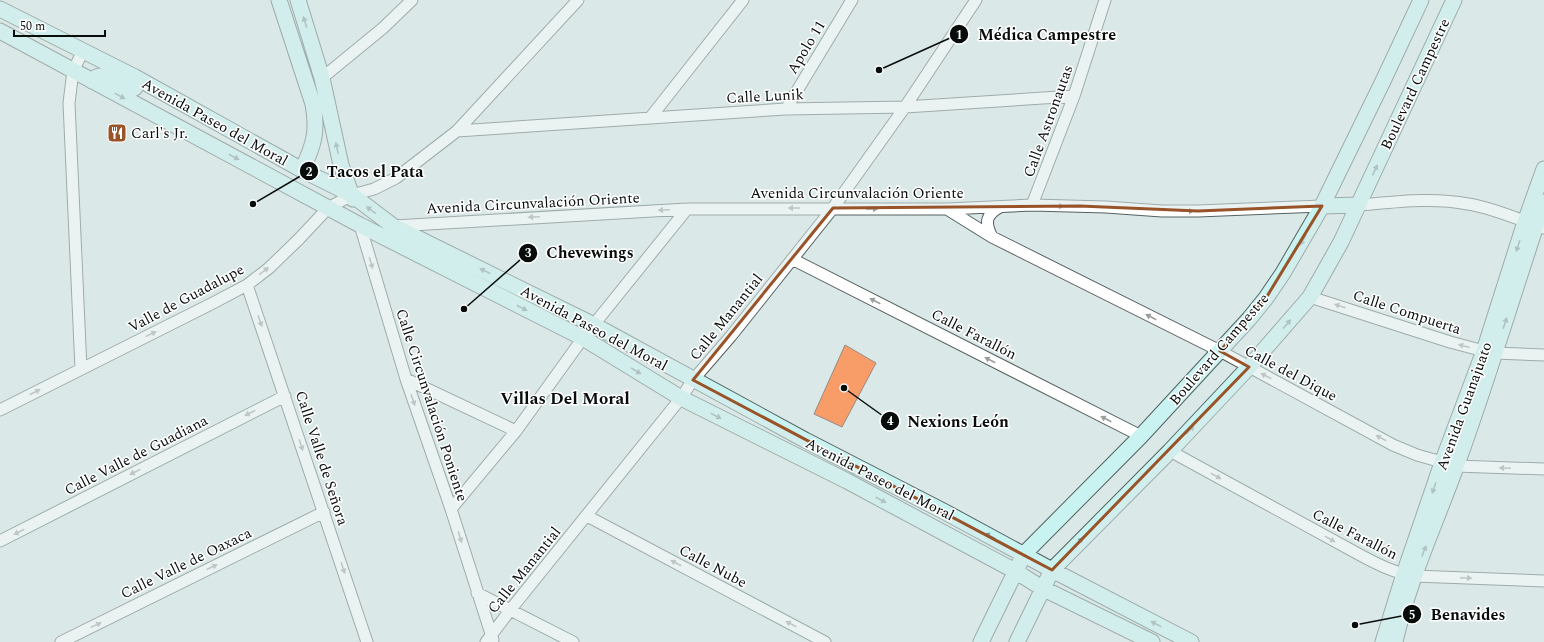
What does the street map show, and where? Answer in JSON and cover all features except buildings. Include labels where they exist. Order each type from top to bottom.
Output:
[{"type":"street","points":[[279,0],[313,104],[316,120],[314,143],[302,170]]},
{"type":"street","points":[[298,0],[322,78],[341,165],[352,195],[360,225]]},
{"type":"street","name":"Valle de Guadalupe","points":[[0,410],[247,285],[269,268],[328,208],[352,195],[374,189],[396,178],[457,131],[578,0]]},
{"type":"street","points":[[650,118],[742,0]]},
{"type":"street","name":"Apolo 11","points":[[786,109],[852,0]]},
{"type":"street","name":"Calle Manantial","points":[[490,640],[511,609],[681,398],[693,380],[732,336],[833,208],[905,107],[976,0]]},
{"type":"street","name":"Calle Astronautas","points":[[1032,205],[1074,96],[1105,0]]},
{"type":"street","name":"Boulevard Campestre","points":[[981,642],[1024,554],[1141,436],[1220,351],[1266,298],[1283,273],[1322,206],[1384,79],[1420,0]]},
{"type":"street","name":"Boulevard Campestre","points":[[1017,642],[1052,570],[1170,451],[1249,367],[1310,296],[1338,248],[1359,205],[1454,0]]},
{"type":"street","points":[[322,78],[362,47],[411,1]]},
{"type":"street","name":"Avenida Paseo del Moral","points":[[0,9],[83,51],[302,170],[352,195],[393,226],[594,325],[805,440],[1191,642]]},
{"type":"street","name":"Avenida Paseo del Moral","points":[[0,31],[360,225],[583,338],[681,398],[847,481],[1015,571],[1042,588],[1152,642]]},
{"type":"street","points":[[81,369],[69,103],[73,71],[83,51]]},
{"type":"street","points":[[92,81],[98,76],[105,76],[164,102],[184,105]]},
{"type":"street","name":"Calle Lunik","points":[[457,131],[786,109],[905,107],[1074,96]]},
{"type":"street","name":"Avenida Guanajuato","points":[[1535,225],[1544,169]]},
{"type":"street","points":[[1322,206],[1448,201],[1488,208],[1535,225]]},
{"type":"street","name":"Avenida Guanajuato","points":[[1383,642],[1409,575],[1544,202]]},
{"type":"street","name":"Avenida Circunvalación Oriente","points":[[393,226],[687,209],[947,209],[1032,205],[1106,207],[1162,211],[1198,211],[1322,206]]},
{"type":"street","points":[[992,237],[988,226],[990,215],[1001,206]]},
{"type":"street","points":[[451,509],[516,431],[583,338],[687,209]]},
{"type":"street","name":"Calle del Dique","points":[[947,209],[992,237],[1220,351],[1393,445],[1417,455],[1449,465],[1544,469]]},
{"type":"street","name":"Calle Circunvalación Poniente","points":[[360,225],[406,379],[451,509],[490,640]]},
{"type":"street","name":"Calle Farallón","points":[[792,259],[1141,436]]},
{"type":"street","name":"Calle Valle de Señora","points":[[247,285],[366,641]]},
{"type":"street","name":"Calle Compuerta","points":[[1310,296],[1450,342],[1490,352],[1544,355]]},
{"type":"street","points":[[406,379],[516,431]]},
{"type":"street","name":"Calle Valle de Guadiana","points":[[0,541],[285,396]]},
{"type":"street","name":"Calle Farallón","points":[[1170,451],[1382,566],[1409,575],[1544,581]]},
{"type":"street","name":"Calle Valle de Oaxaca","points":[[61,642],[324,512]]},
{"type":"street","name":"Calle Nube","points":[[587,516],[825,642]]},
{"type":"street","name":"Avenida Guanajuato","points":[[1395,642],[1409,575]]},
{"type":"street","points":[[477,593],[574,642]]},
{"type":"highlighted area","points":[[1080,206],[1198,211],[1322,206],[1266,298],[1220,351],[1249,367],[1052,570],[693,380],[833,208]]},
{"type":"place","name":"Médica Campestre","points":[[879,70]]},
{"type":"place","name":"Carl's Jr.","points":[[117,133]]},
{"type":"place","name":"Tacos el Pata","points":[[253,204]]},
{"type":"place","name":"Chevewings","points":[[464,309]]},
{"type":"place","name":"Nexions León","points":[[844,388]]},
{"type":"place","name":"Benavides","points":[[1355,625]]},
{"type":"district","name":"Villas Del Moral","points":[[565,398]]}]
